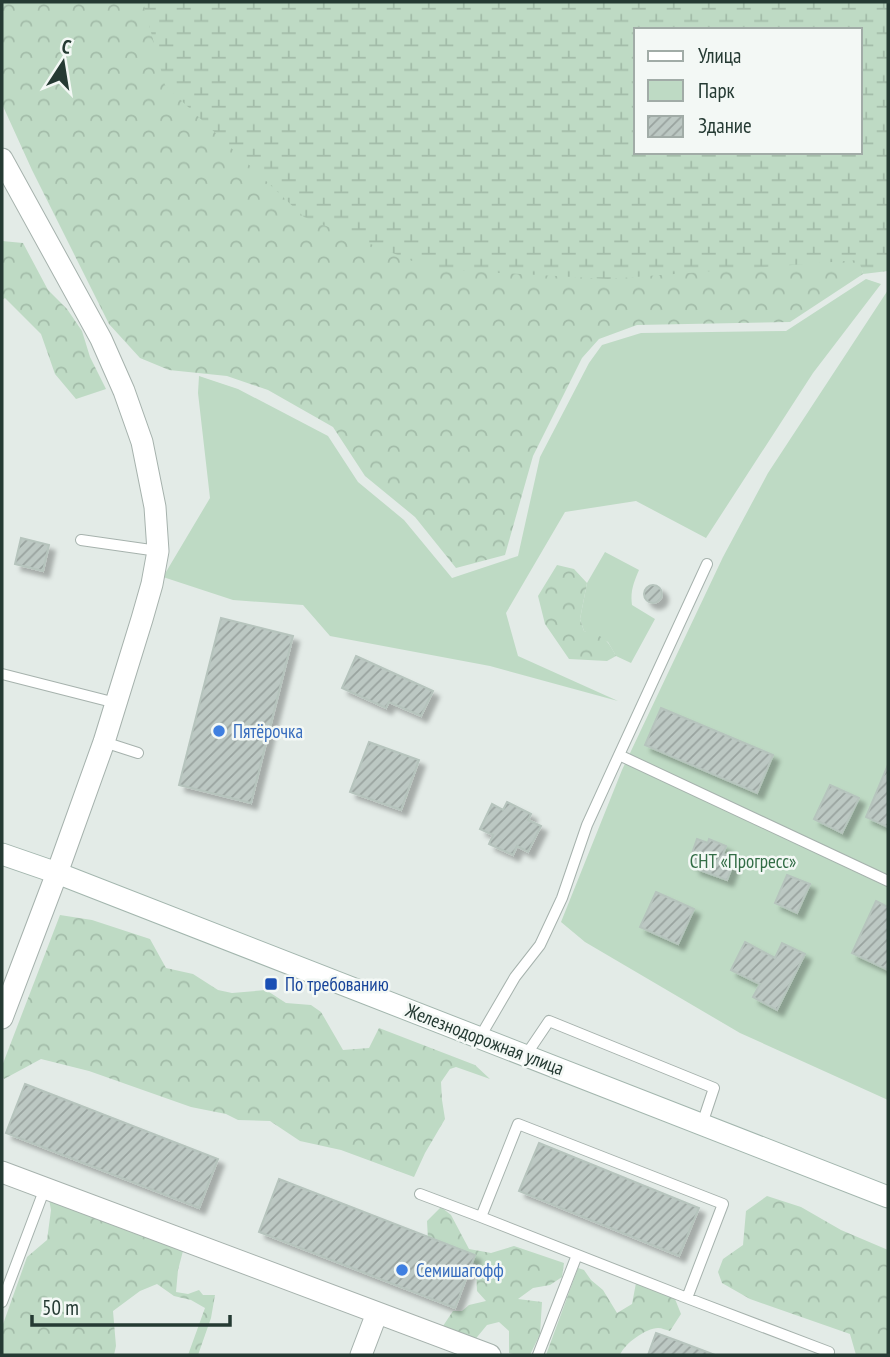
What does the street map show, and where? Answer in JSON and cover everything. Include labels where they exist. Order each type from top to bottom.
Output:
[{"type":"street","points":[[2,159],[101,340],[124,391],[142,442],[155,507],[158,551],[152,583],[104,743],[2,1018]]},
{"type":"street","name":"Железнодорожная улица","points":[[2,854],[57,873],[888,1197]]},
{"type":"street","points":[[2,1172],[490,1355]]},
{"type":"street","points":[[361,1355],[377,1313]]},
{"type":"lane","points":[[81,540],[158,551]]},
{"type":"lane","points":[[480,1037],[515,977],[540,945],[562,898],[587,825],[707,564]]},
{"type":"lane","points":[[2,674],[116,703]]},
{"type":"lane","points":[[104,743],[138,752]]},
{"type":"lane","points":[[619,755],[888,881]]},
{"type":"lane","points":[[526,1055],[549,1021],[714,1088],[702,1124]]},
{"type":"lane","points":[[481,1217],[518,1124],[723,1205],[687,1298]]},
{"type":"lane","points":[[2,1302],[45,1188]]},
{"type":"lane","points":[[420,1194],[830,1352]]},
{"type":"lane","points":[[538,1355],[577,1255]]},
{"type":"green space","points":[[2,2],[534,2],[541,110],[634,151],[634,154],[655,160],[747,154],[860,260],[863,274],[790,322],[637,325],[599,339],[582,358],[533,456],[505,555],[456,568],[415,517],[365,476],[333,427],[268,390],[227,376],[169,370],[140,358],[109,324],[2,104]]},
{"type":"green space","points":[[143,2],[888,2],[888,271],[863,274],[859,260],[608,279],[432,269],[304,217],[165,85]]},
{"type":"green space","points":[[2,241],[23,243],[48,290],[67,309],[82,331],[90,357],[106,389],[76,399],[55,374],[41,334],[5,298],[2,300]]},
{"type":"green space","points":[[866,279],[881,284],[813,373],[706,538],[636,501],[565,512],[506,613],[518,656],[618,701],[490,666],[330,636],[303,605],[233,600],[163,577],[210,498],[198,393],[199,376],[238,389],[328,436],[358,482],[404,520],[452,578],[518,556],[540,457],[589,363],[602,345],[641,333],[786,331]]},
{"type":"green space","name":"СНТ «Прогресс»","points":[[888,290],[888,1100],[740,1033],[585,942],[561,922],[622,770],[723,557],[768,473]]},
{"type":"green space","points":[[605,552],[639,570],[632,591],[632,605],[655,619],[631,663],[616,656],[608,642],[584,631],[580,619],[587,583]]},
{"type":"green space","points":[[557,565],[574,569],[587,583],[580,619],[584,631],[604,639],[616,656],[607,661],[569,659],[545,624],[538,596]]},
{"type":"green space","points":[[60,915],[92,920],[150,939],[166,968],[193,974],[218,990],[232,993],[266,990],[286,1003],[311,1005],[321,1012],[343,1050],[369,1048],[379,1028],[475,1065],[490,1079],[456,1067],[450,1069],[441,1082],[445,1119],[414,1177],[341,1150],[300,1141],[270,1121],[238,1120],[226,1114],[191,1107],[89,1071],[41,1059],[4,1079],[2,1066]]},
{"type":"green space","points":[[767,1196],[801,1207],[841,1230],[888,1250],[888,1355],[856,1355],[850,1334],[750,1299],[722,1283],[718,1272],[723,1259],[743,1245],[746,1211]]},
{"type":"green space","points":[[49,1199],[183,1251],[176,1292],[188,1294],[199,1290],[203,1295],[215,1295],[211,1318],[198,1355],[188,1355],[205,1308],[191,1300],[174,1296],[157,1284],[140,1291],[113,1311],[116,1346],[114,1355],[2,1355],[2,1327],[27,1257],[47,1240],[51,1210]]},
{"type":"green space","points":[[441,1207],[451,1215],[469,1249],[491,1253],[514,1246],[564,1263],[562,1277],[550,1285],[533,1288],[518,1299],[542,1302],[540,1334],[530,1355],[509,1353],[509,1331],[499,1322],[487,1325],[473,1342],[441,1329],[453,1311],[462,1311],[469,1305],[486,1301],[477,1291],[476,1265],[460,1253],[428,1240],[427,1221]]},
{"type":"green space","points":[[578,1268],[584,1270],[603,1290],[617,1313],[632,1304],[636,1283],[675,1299],[681,1314],[670,1331],[658,1328],[648,1331],[631,1342],[620,1355],[546,1355]]},
{"type":"building","points":[[21,538],[49,545],[43,571],[15,564]]},
{"type":"building","points":[[653,585],[659,588],[662,594],[659,600],[653,603],[647,600],[644,594],[647,588]]},
{"type":"building","points":[[221,618],[293,636],[251,803],[179,785]]},
{"type":"building","points":[[356,656],[433,691],[421,716],[389,702],[386,708],[342,688]]},
{"type":"building","points":[[661,708],[773,755],[757,793],[645,745]]},
{"type":"building","points":[[369,742],[419,760],[401,810],[350,792]]},
{"type":"building","points":[[888,765],[888,827],[866,817]]},
{"type":"building","points":[[830,785],[859,798],[842,833],[814,819]]},
{"type":"building","points":[[507,802],[531,814],[528,820],[541,826],[528,852],[517,846],[513,855],[489,844],[493,835],[480,829],[492,804],[503,810]]},
{"type":"building","points":[[697,839],[708,843],[709,839],[726,846],[723,854],[735,859],[727,880],[694,868],[696,864],[689,862]]},
{"type":"building","points":[[787,875],[810,884],[797,913],[775,903]]},
{"type":"building","points":[[656,892],[694,909],[678,944],[640,927]]},
{"type":"building","points":[[876,901],[888,907],[888,970],[852,953]]},
{"type":"building","points":[[745,942],[775,958],[782,943],[805,954],[777,1010],[753,997],[760,984],[731,970]]},
{"type":"building","points":[[25,1084],[218,1159],[199,1208],[6,1133]]},
{"type":"building","points":[[539,1143],[699,1208],[679,1256],[519,1191]]},
{"type":"building","points":[[279,1179],[475,1255],[455,1308],[259,1232]]},
{"type":"building","points":[[279,1179],[475,1255],[455,1308],[259,1232]]},
{"type":"building","points":[[656,1333],[678,1341],[715,1355],[648,1355]]},
{"type":"place","name":"Пятёрочка","points":[[219,731]]},
{"type":"place","name":"По требованию","points":[[271,984]]},
{"type":"place","name":"Семишагофф","points":[[402,1270]]}]
